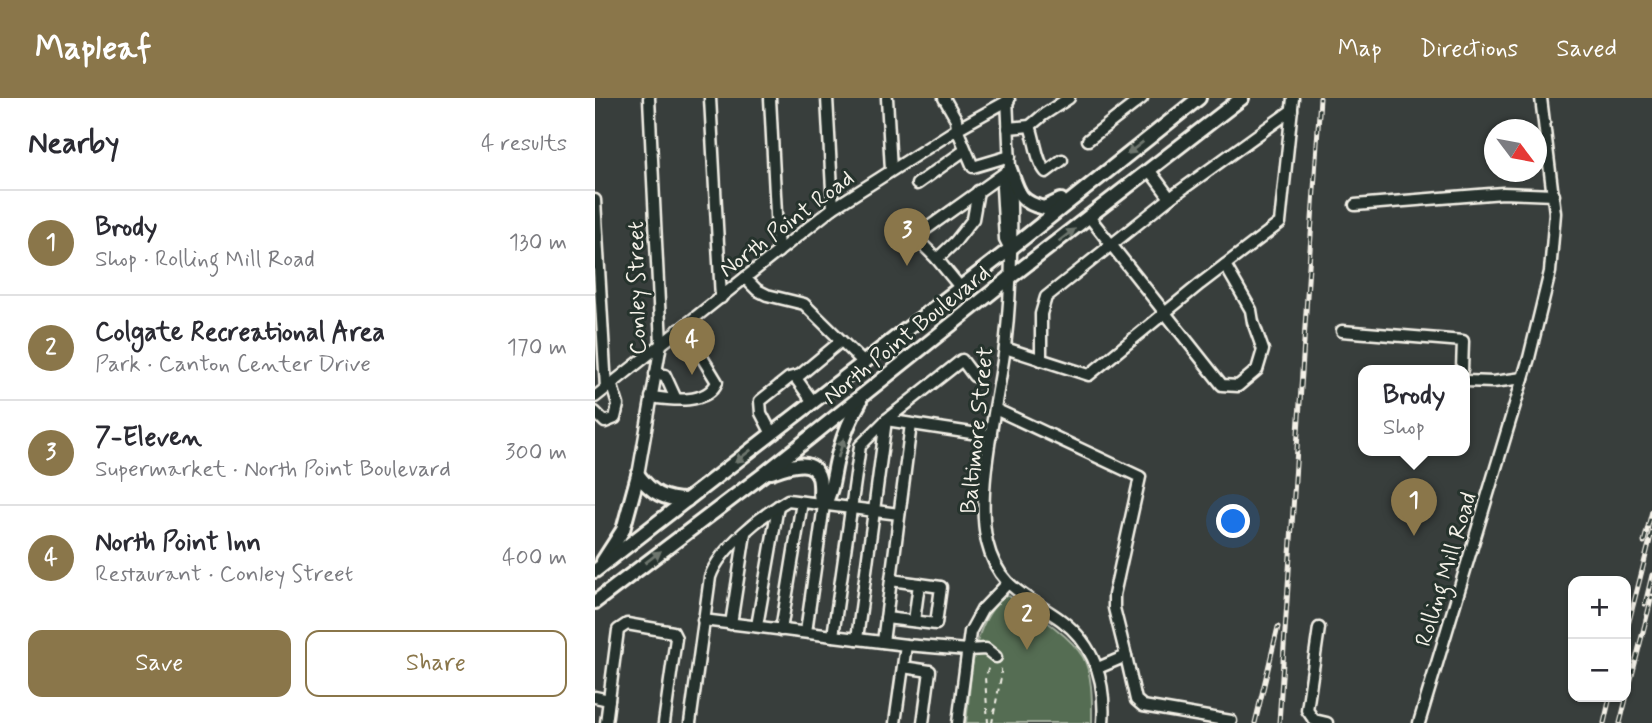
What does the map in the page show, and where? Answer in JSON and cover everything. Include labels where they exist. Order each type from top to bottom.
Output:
[{"type":"main road","name":"North Point Boulevard","points":[[596,570],[1010,249],[1199,98]]},
{"type":"main road","name":"North Point Boulevard","points":[[596,601],[764,474],[1012,276],[1242,98]]},
{"type":"main road","points":[[1010,162],[1022,198],[1044,208],[1097,178]]},
{"type":"main road","points":[[824,505],[830,495],[851,418],[865,394]]},
{"type":"main road","points":[[764,474],[805,463],[816,471],[820,483],[819,495],[824,505]]},
{"type":"main road","points":[[639,475],[650,490],[662,497],[687,500]]},
{"type":"main road","points":[[596,570],[623,530],[639,475]]},
{"type":"street","name":"Conley Street","points":[[639,475],[661,344],[649,98]]},
{"type":"street","points":[[710,98],[721,298]]},
{"type":"street","points":[[770,98],[778,252]]},
{"type":"street","points":[[827,98],[833,208]]},
{"type":"street","points":[[887,98],[891,170]]},
{"type":"street","points":[[944,98],[956,119],[957,129],[973,167],[1010,162]]},
{"type":"street","points":[[1008,128],[1030,127],[1069,98]]},
{"type":"street","points":[[1088,140],[1142,98]]},
{"type":"street","points":[[1005,348],[1089,375],[1280,223],[1293,98]]},
{"type":"street","name":"Rolling Mill Road","points":[[1419,723],[1523,378],[1551,272],[1556,230],[1554,195],[1541,98]]},
{"type":"street","name":"North Point Road","points":[[595,397],[833,208],[1009,99]]},
{"type":"street","name":"Baltimore Street","points":[[1007,584],[996,567],[986,533],[985,488],[1005,348],[1012,276],[1009,99]]},
{"type":"street","points":[[1041,360],[1041,314],[1046,297],[1170,198],[1292,110]]},
{"type":"street","points":[[1030,127],[1038,152],[1038,163],[1046,172],[1062,160]]},
{"type":"street","points":[[917,184],[965,150]]},
{"type":"street","points":[[960,287],[915,237],[978,191],[1010,162]]},
{"type":"street","points":[[1150,171],[1170,198]]},
{"type":"street","points":[[937,259],[955,242],[972,219],[978,191]]},
{"type":"street","points":[[1355,205],[1503,193],[1554,195]]},
{"type":"street","points":[[595,200],[596,263],[609,385],[618,405],[615,418],[605,422],[595,412]]},
{"type":"street","points":[[1090,218],[1222,385],[1238,386],[1257,370],[1263,350],[1251,310],[1225,265]]},
{"type":"street","points":[[745,278],[757,290],[767,295],[804,304],[863,362]]},
{"type":"street","points":[[651,397],[699,398],[715,387],[717,382],[700,354],[678,330]]},
{"type":"street","points":[[1342,331],[1463,341],[1462,365]]},
{"type":"street","points":[[772,433],[761,413],[760,401],[841,341]]},
{"type":"street","points":[[833,636],[860,446],[886,420],[962,360],[974,376]]},
{"type":"street","points":[[655,374],[665,375],[676,399]]},
{"type":"street","points":[[792,378],[813,402]]},
{"type":"street","points":[[1470,381],[1493,382],[1523,378]]},
{"type":"street","points":[[995,409],[1139,477],[1114,595],[1114,608],[1136,700],[1143,706],[1231,721]]},
{"type":"street","points":[[886,420],[991,436]]},
{"type":"street","points":[[857,639],[886,420]]},
{"type":"street","points":[[883,642],[911,424]]},
{"type":"street","points":[[690,723],[703,620],[713,567],[720,557],[745,532],[788,500],[899,513]]},
{"type":"street","points":[[781,630],[802,502]]},
{"type":"street","points":[[806,632],[824,505]]},
{"type":"street","points":[[757,626],[778,506]]},
{"type":"street","points":[[731,624],[745,532]]},
{"type":"street","points":[[886,618],[936,624],[941,587],[891,580]]},
{"type":"street","points":[[913,621],[919,584]]},
{"type":"street","points":[[958,723],[970,632],[975,620],[1007,584],[1062,620],[1075,632],[1098,668],[1104,692],[1103,723]]},
{"type":"street","points":[[703,620],[906,645],[986,649],[996,657]]},
{"type":"street","points":[[605,723],[618,630],[627,624],[673,632],[676,638],[664,723]]},
{"type":"street","points":[[1319,628],[1307,710],[1314,720],[1327,723]]},
{"type":"street","points":[[895,723],[906,645]]},
{"type":"street","points":[[1098,668],[1126,656]]},
{"type":"street","points":[[903,667],[930,671],[923,723]]},
{"type":"street","points":[[595,698],[609,700]]},
{"type":"path","points":[[988,723],[985,677],[987,668],[996,657],[1001,661],[1002,669],[992,723]]},
{"type":"green space","points":[[1006,594],[1068,639],[1083,657],[1090,681],[1092,723],[966,723],[974,653],[985,621]]},
{"type":"railway","points":[[1279,723],[1320,98]]},
{"type":"railway","points":[[1644,542],[1652,511]]},
{"type":"railway","points":[[1631,614],[1652,532]]},
{"type":"railway","points":[[1645,604],[1652,575]]},
{"type":"railway","points":[[1620,723],[1652,596]]},
{"type":"railway","points":[[1255,723],[1278,627]]},
{"type":"railway","points":[[1604,723],[1609,702]]},
{"type":"place","name":"7-Eleven","points":[[907,266]]},
{"type":"place","name":"North Point Inn","points":[[692,375]]},
{"type":"place","name":"Brody","points":[[1414,536]]},
{"type":"place","name":"Colgate Recreational Area","points":[[1027,650]]}]
